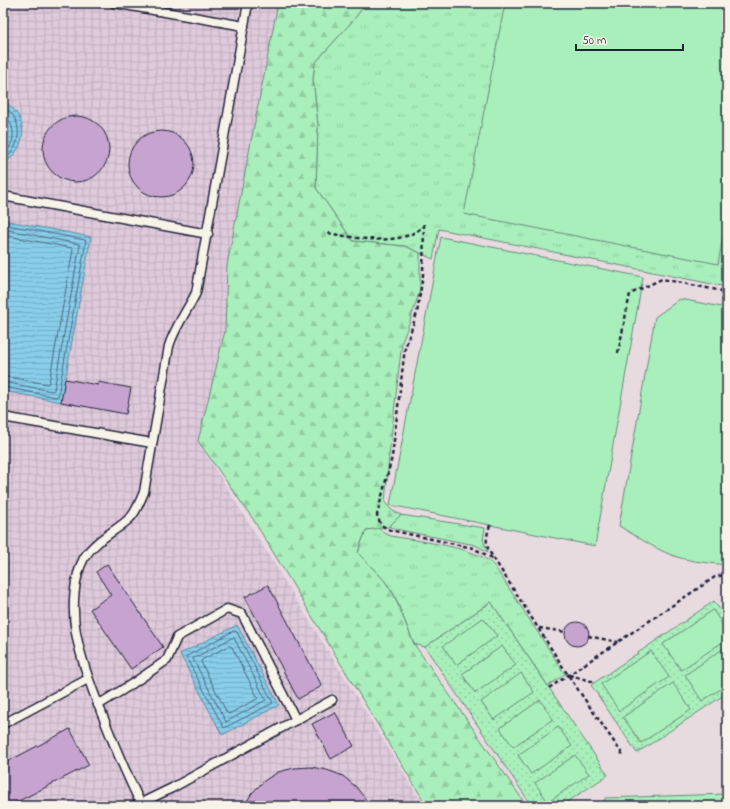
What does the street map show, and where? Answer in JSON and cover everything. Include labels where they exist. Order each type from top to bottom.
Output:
[{"type":"lane","points":[[114,3],[244,26]]},
{"type":"lane","points":[[248,3],[208,234],[196,293],[173,332],[169,346],[144,492],[138,507],[130,518],[98,543],[85,557],[77,573],[74,596],[76,632],[88,679],[139,805],[332,700]]},
{"type":"lane","points":[[3,196],[208,234]]},
{"type":"lane","points":[[3,417],[152,443]]},
{"type":"lane","points":[[98,705],[167,660],[177,638],[227,609],[242,614],[296,720]]},
{"type":"lane","points":[[3,724],[88,679]]},
{"type":"path","points":[[328,234],[369,240],[386,239],[414,234],[424,224],[423,275],[417,313],[405,348],[392,457],[377,515],[381,525],[390,530],[473,548],[494,559]]},
{"type":"path","points":[[618,353],[630,294],[662,279],[727,292]]},
{"type":"path","points":[[490,525],[486,545],[494,559],[568,675],[623,755]]},
{"type":"path","points":[[549,688],[714,577],[727,574]]},
{"type":"path","points":[[539,628],[566,632]]},
{"type":"path","points":[[588,636],[618,642]]},
{"type":"path","points":[[568,675],[594,682]]},
{"type":"shaded area","points":[[3,3],[278,3],[227,265],[225,331],[198,441],[424,806],[3,806]]},
{"type":"green space","points":[[278,3],[366,3],[355,18],[315,63],[313,79],[318,125],[316,188],[353,241],[405,246],[420,253],[420,290],[402,342],[385,503],[393,511],[401,515],[388,527],[366,530],[358,553],[384,580],[394,595],[414,644],[527,806],[427,806],[253,519],[198,441],[225,331],[227,265]]},
{"type":"green space","points":[[366,3],[727,3],[727,287],[439,229],[433,259],[405,246],[353,241],[316,188],[318,125],[313,79],[315,63],[355,18]]},
{"type":"green space","points":[[505,3],[727,3],[727,215],[718,264],[464,214]]},
{"type":"green space","points":[[441,237],[643,277],[595,546],[390,505]]},
{"type":"green space","points":[[680,299],[727,308],[727,565],[677,557],[654,547],[619,526],[655,317]]},
{"type":"green space","points":[[401,515],[485,528],[483,540],[488,552],[475,545],[400,530],[388,526]]},
{"type":"green space","points":[[379,528],[382,532],[391,536],[468,551],[489,561],[499,573],[565,674],[548,686],[491,602],[425,647],[414,644],[394,594],[384,580],[358,553],[366,530]]},
{"type":"green space","points":[[714,601],[727,620],[727,693],[637,753],[591,685]]},
{"type":"green space","points":[[491,602],[608,775],[561,806],[532,806],[425,647]]},
{"type":"green space","points":[[713,610],[727,632],[727,639],[681,670],[663,644]]},
{"type":"green space","points":[[483,618],[497,636],[456,665],[443,646]]},
{"type":"green space","points":[[502,646],[516,665],[475,693],[462,674]]},
{"type":"green space","points":[[727,646],[727,685],[702,701],[685,675]]},
{"type":"green space","points":[[651,651],[669,677],[619,711],[601,684]]},
{"type":"green space","points":[[521,673],[534,692],[494,720],[481,702]]},
{"type":"green space","points":[[673,683],[691,710],[641,743],[623,717]]},
{"type":"green space","points":[[540,700],[553,719],[513,747],[500,728]]},
{"type":"green space","points":[[558,727],[572,746],[531,774],[518,755]]},
{"type":"green space","points":[[575,755],[589,774],[548,802],[535,783]]},
{"type":"green space","points":[[727,794],[727,806],[603,806],[605,798]]},
{"type":"water","points":[[3,101],[12,107],[18,115],[22,132],[21,141],[17,150],[11,158],[3,164]]},
{"type":"water","points":[[3,220],[91,237],[61,402],[3,391]]},
{"type":"water","points":[[237,625],[279,705],[222,735],[180,654]]},
{"type":"building","points":[[76,116],[89,119],[99,126],[106,136],[109,149],[106,162],[99,172],[89,179],[76,182],[63,179],[53,172],[46,162],[43,149],[46,136],[53,126],[63,119]]},
{"type":"building","points":[[161,131],[174,134],[184,141],[191,151],[194,164],[191,177],[184,187],[174,194],[161,197],[148,194],[138,187],[131,177],[128,164],[131,151],[138,141],[148,134]]},
{"type":"building","points":[[65,379],[98,385],[98,382],[131,388],[126,414],[61,402]]},
{"type":"building","points":[[107,564],[163,647],[131,669],[90,609],[111,595],[96,572]]},
{"type":"building","points":[[268,585],[322,686],[298,699],[245,597]]},
{"type":"building","points":[[577,622],[582,623],[588,629],[588,639],[582,645],[577,646],[572,645],[566,639],[565,634],[566,629],[572,623]]},
{"type":"building","points":[[335,712],[354,746],[331,759],[312,724]]},
{"type":"building","points":[[70,729],[89,765],[9,806],[3,806],[3,764]]},
{"type":"building","points":[[311,767],[327,770],[343,776],[356,787],[371,806],[244,806],[252,793],[264,781],[278,772],[294,768]]}]
